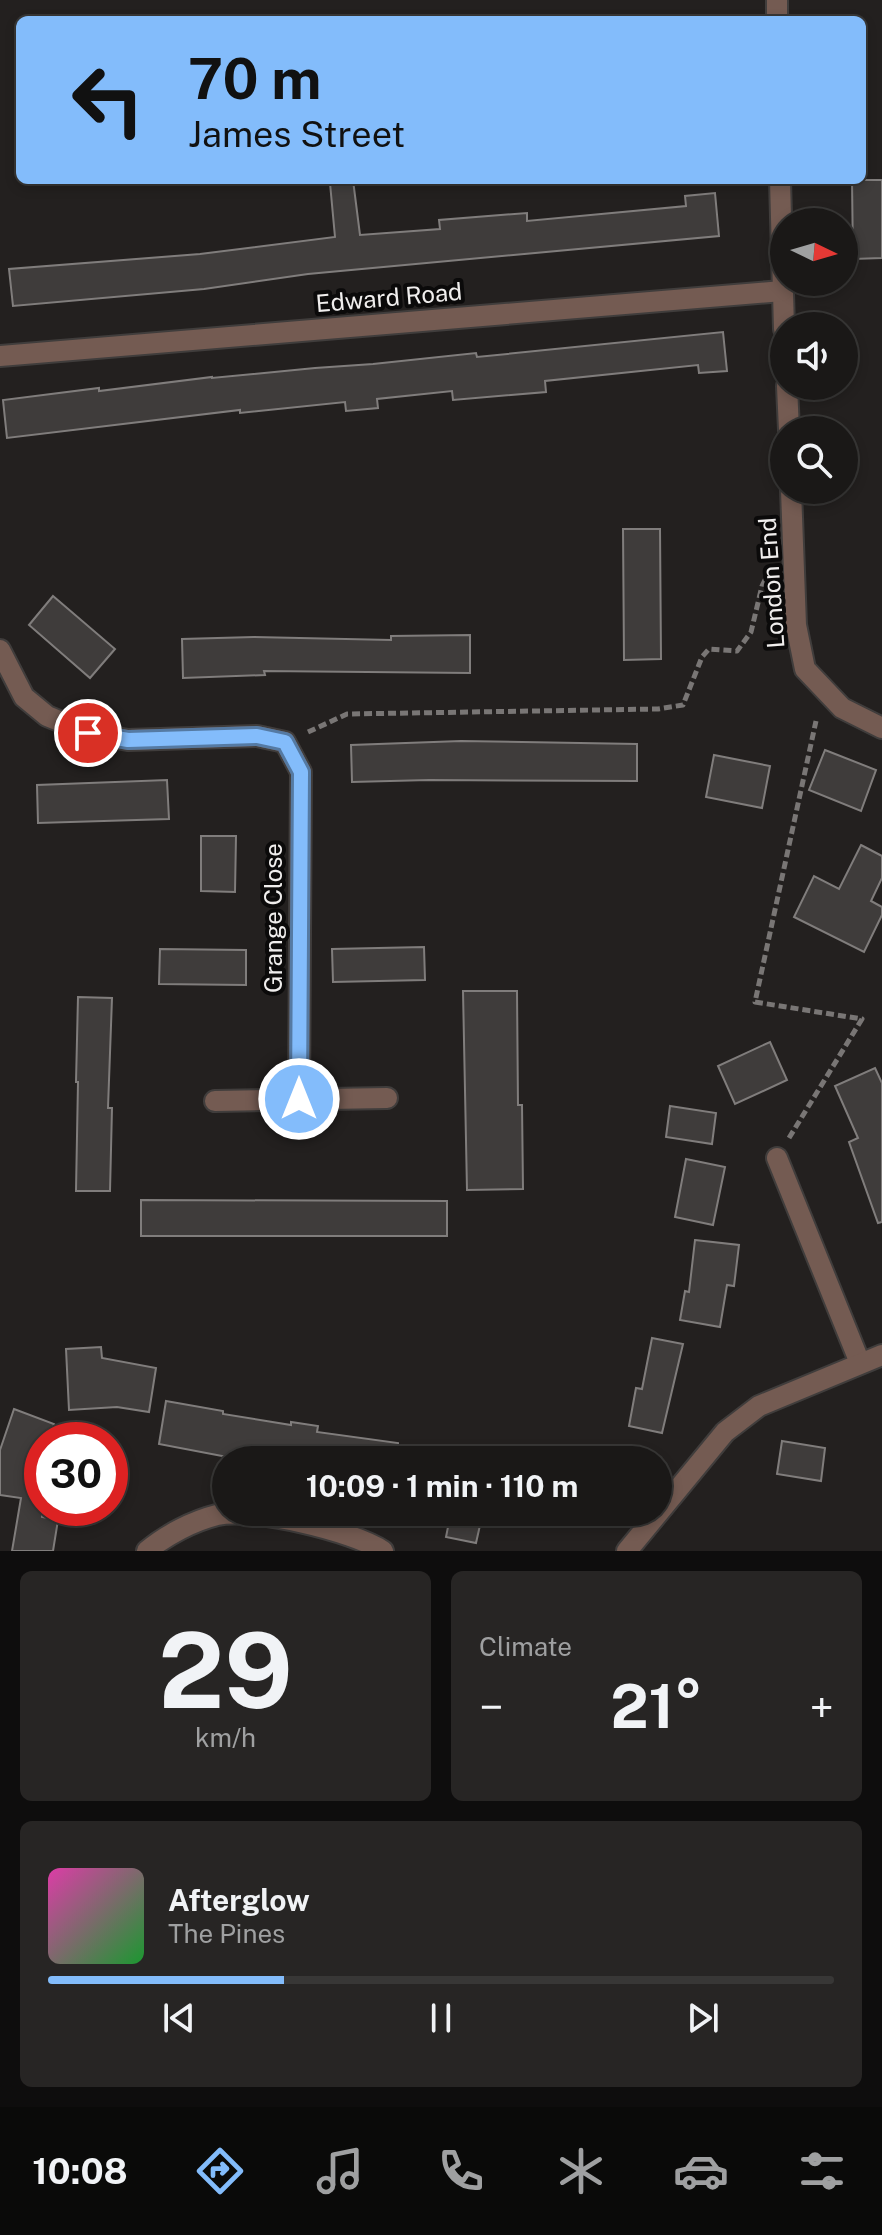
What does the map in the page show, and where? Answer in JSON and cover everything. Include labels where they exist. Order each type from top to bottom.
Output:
[{"type":"street","points":[[780,184],[781,208]]},
{"type":"street","name":"Edward Road","points":[[0,356],[770,292]]},
{"type":"street","name":"London End","points":[[792,504],[796,625],[805,669],[842,708],[882,728]]},
{"type":"street","points":[[0,650],[24,697],[47,716],[88,733],[128,740],[257,736],[285,742]]},
{"type":"street","name":"Grange Close","points":[[285,742],[301,772],[299,1099]]},
{"type":"street","points":[[215,1101],[387,1098]]},
{"type":"street","points":[[777,1158],[860,1363]]},
{"type":"street","points":[[627,1551],[725,1432],[759,1406],[882,1355]]},
{"type":"street","points":[[147,1551],[165,1536],[218,1514],[261,1515],[343,1532],[383,1551]]},
{"type":"path","points":[[285,742],[347,714],[658,709],[683,705],[702,657],[709,649],[737,651],[751,632],[762,586],[772,567],[795,560]]},
{"type":"path","points":[[777,1158],[862,1019],[755,1002],[823,688]]},
{"type":"building","points":[[882,180],[882,258],[858,259],[858,208],[852,208],[852,184]]},
{"type":"building","points":[[330,184],[354,184],[360,235],[440,229],[439,220],[527,213],[527,221],[686,206],[685,196],[715,193],[719,236],[308,274],[204,289],[13,306],[9,269],[200,254],[335,237]]},
{"type":"building","points":[[723,332],[727,371],[699,373],[698,365],[545,381],[546,392],[453,400],[452,391],[377,399],[378,408],[346,411],[345,402],[240,413],[240,410],[7,438],[3,400],[212,377],[476,353],[477,357]]},
{"type":"building","points":[[623,529],[660,529],[661,659],[624,660]]},
{"type":"building","points":[[53,596],[115,649],[90,678],[29,625]]},
{"type":"building","points":[[470,635],[470,673],[264,671],[265,675],[183,678],[182,639],[391,640],[391,636]]},
{"type":"building","points":[[461,741],[637,744],[637,781],[352,782],[351,745]]},
{"type":"building","points":[[825,750],[876,770],[861,811],[809,790]]},
{"type":"building","points":[[714,755],[770,766],[762,808],[706,797]]},
{"type":"building","points":[[167,780],[169,819],[38,823],[37,785]]},
{"type":"building","points":[[201,836],[236,836],[235,892],[201,891]]},
{"type":"building","points":[[861,845],[882,856],[882,878],[871,901],[882,907],[882,915],[864,952],[794,917],[814,876],[839,889]]},
{"type":"building","points":[[424,947],[425,980],[333,982],[332,949]]},
{"type":"building","points":[[160,949],[246,950],[246,985],[159,984]]},
{"type":"building","points":[[463,991],[517,991],[518,1105],[522,1105],[523,1189],[467,1190]]},
{"type":"building","points":[[78,997],[112,998],[108,1108],[112,1108],[110,1191],[76,1191]]},
{"type":"building","points":[[770,1042],[787,1080],[735,1104],[718,1066]]},
{"type":"building","points":[[875,1068],[882,1083],[882,1222],[878,1223],[849,1142],[858,1138],[835,1086]]},
{"type":"building","points":[[670,1106],[716,1113],[712,1144],[666,1137]]},
{"type":"building","points":[[686,1159],[725,1167],[713,1225],[675,1217]]},
{"type":"building","points":[[141,1200],[447,1201],[447,1236],[141,1236]]},
{"type":"building","points":[[695,1240],[739,1245],[734,1286],[727,1285],[720,1327],[680,1320],[685,1291],[689,1292]]},
{"type":"building","points":[[652,1338],[683,1344],[662,1433],[629,1426],[636,1388],[642,1389]]},
{"type":"building","points":[[101,1347],[102,1358],[156,1368],[149,1412],[117,1407],[69,1410],[66,1349]]},
{"type":"building","points":[[166,1401],[223,1411],[223,1414],[318,1426],[317,1432],[398,1443],[398,1446],[212,1446],[212,1454],[159,1444]]},
{"type":"building","points":[[14,1409],[49,1422],[24,1422],[24,1526],[57,1526],[53,1551],[12,1551],[21,1498],[0,1495],[0,1450]]},
{"type":"building","points":[[782,1441],[825,1448],[821,1481],[777,1474]]},
{"type":"building","points":[[448,1526],[480,1526],[476,1543],[446,1537]]},
{"type":"route","points":[[88,733],[128,740],[257,736],[285,742],[301,772],[299,1099]]}]
